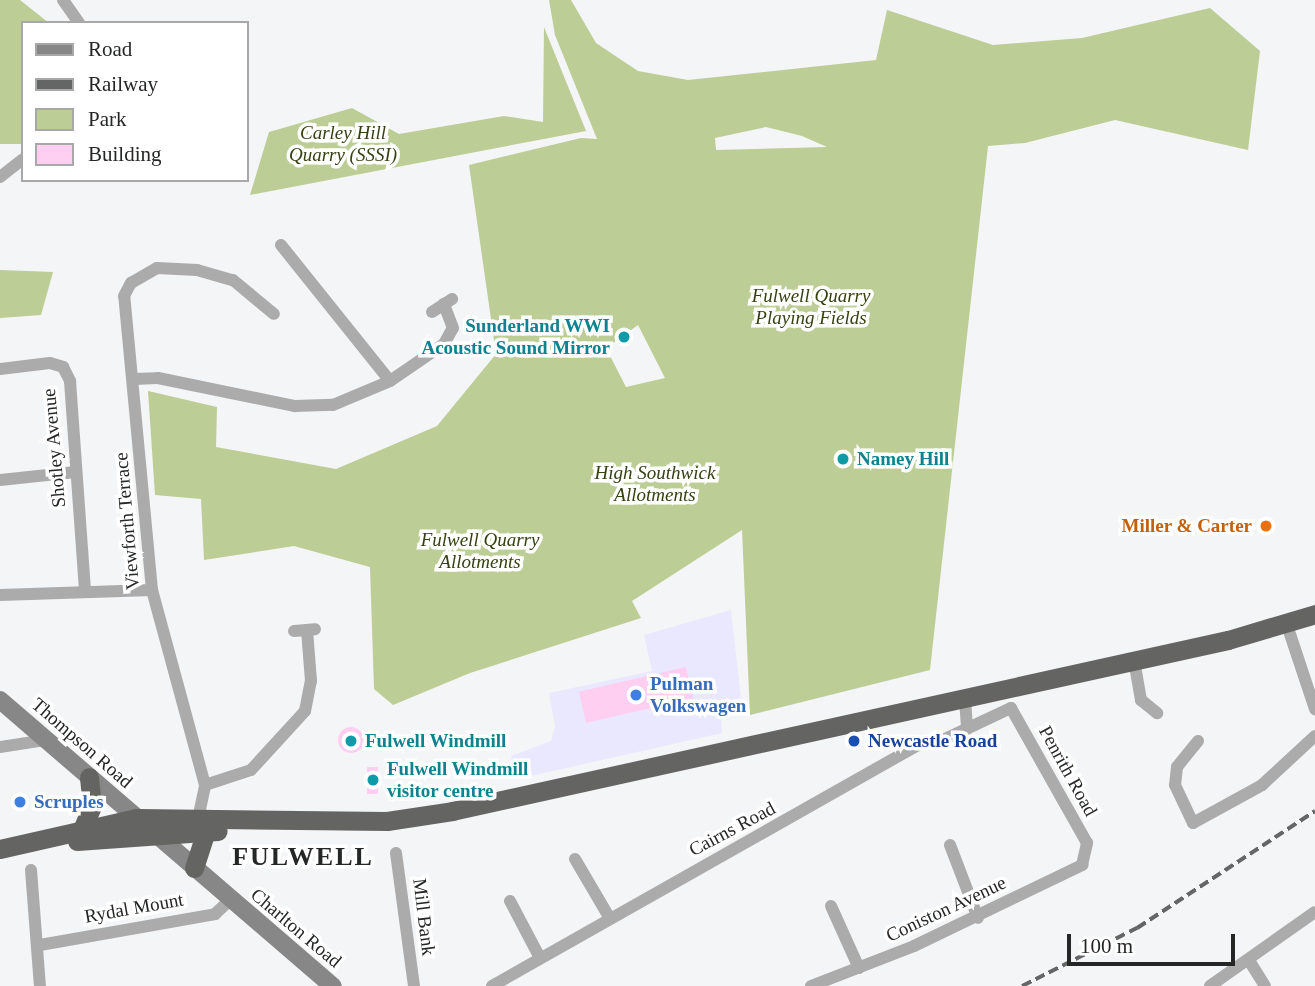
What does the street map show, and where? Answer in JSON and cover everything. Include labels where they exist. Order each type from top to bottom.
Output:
[{"type":"highway","points":[[0,849],[137,818],[202,825],[285,821],[387,821],[452,811],[965,699],[1287,625],[1315,614]]},
{"type":"highway","points":[[81,832],[92,806],[89,777]]},
{"type":"highway","points":[[35,843],[159,837],[202,825]]},
{"type":"highway","points":[[194,868],[202,825]]},
{"type":"main road","name":"Thompson Road","points":[[0,700],[137,818]]},
{"type":"main road","name":"Charlton Road","points":[[137,818],[333,986]]},
{"type":"street","points":[[63,0],[78,21]]},
{"type":"street","points":[[0,177],[21,161]]},
{"type":"street","points":[[281,245],[390,381]]},
{"type":"street","name":"Viewforth Terrace","points":[[202,825],[205,785],[152,590],[124,296],[131,282],[157,268],[197,270],[233,280],[274,314]]},
{"type":"street","points":[[133,379],[158,378],[217,393],[318,407],[390,381],[449,338],[453,319],[448,302],[432,312]]},
{"type":"street","name":"Shotley Avenue","points":[[0,369],[50,363],[63,367],[70,381],[85,590]]},
{"type":"street","points":[[0,480],[76,472]]},
{"type":"street","points":[[0,595],[85,590],[152,590]]},
{"type":"street","points":[[1287,625],[1315,709]]},
{"type":"street","points":[[205,785],[261,762],[304,711],[311,681],[306,630]]},
{"type":"street","points":[[1134,660],[1135,702],[1157,713]]},
{"type":"street","points":[[1011,708],[1014,687]]},
{"type":"street","points":[[965,699],[967,729]]},
{"type":"street","name":"Cairns Road","points":[[492,986],[609,917],[823,803],[919,744],[967,729],[1011,708]]},
{"type":"street","name":"Penrith Road","points":[[1011,708],[1088,854]]},
{"type":"street","points":[[1198,741],[1177,767],[1175,785],[1184,810],[1193,822],[1200,821],[1262,785],[1315,736]]},
{"type":"street","points":[[0,747],[46,740]]},
{"type":"street","points":[[1163,763],[1177,767]]},
{"type":"street","points":[[950,845],[978,918]]},
{"type":"street","name":"Mill Bank","points":[[396,853],[414,986]]},
{"type":"street","name":"Coniston Avenue","points":[[811,986],[978,918],[1082,865],[1088,854]]},
{"type":"street","points":[[575,859],[609,917]]},
{"type":"street","points":[[31,870],[40,945],[40,986]]},
{"type":"street","name":"Rydal Mount","points":[[40,945],[215,914],[230,900]]},
{"type":"street","points":[[510,901],[539,956]]},
{"type":"street","points":[[831,906],[859,968]]},
{"type":"street","points":[[1210,986],[1250,962],[1315,912]]},
{"type":"street","points":[[1250,962],[1265,986]]},
{"type":"shaded area","points":[[731,610],[741,698],[720,703],[722,733],[517,779],[511,756],[551,741],[555,726],[549,693],[652,671],[644,635]]},
{"type":"green space","points":[[0,0],[20,0],[46,21],[21,21],[21,144],[0,144]]},
{"type":"green space","points":[[549,0],[571,0],[596,43],[638,71],[688,80],[876,60],[887,10],[993,45],[1082,38],[1210,8],[1260,51],[1248,150],[1115,120],[1025,143],[988,146],[930,670],[750,715],[742,530],[632,601],[641,618],[470,673],[393,705],[374,689],[370,567],[294,546],[204,560],[201,499],[155,495],[148,391],[217,407],[216,447],[336,469],[437,426],[496,354],[469,165],[581,138],[597,139],[555,35]],"holes":[[[766,127],[802,136],[827,147],[716,150],[715,138]],[[638,325],[665,378],[626,387],[606,348]]]},
{"type":"green space","name":"Carley Hill Quarry (SSSI)","points":[[544,27],[586,131],[250,195],[269,132],[352,108],[399,134],[504,116],[543,122]]},
{"type":"green space","points":[[0,270],[53,272],[41,315],[0,318]]},
{"type":"building","name":"Pulman Volkswagen","points":[[686,667],[693,698],[586,723],[579,692]]},
{"type":"building","name":"Fulwell Windmill","points":[[351,727],[360,731],[364,740],[360,749],[351,753],[342,749],[338,740],[342,731]]},
{"type":"building","name":"Fulwell Windmill visitor centre","points":[[367,767],[378,767],[378,794],[367,794]]},
{"type":"railway","points":[[1022,986],[1137,928],[1315,811]]},
{"type":"place","name":"Sunderland WWI Acoustic Sound Mirror","points":[[624,337]]},
{"type":"place","name":"Namey Hill","points":[[843,459]]},
{"type":"place","name":"Miller & Carter","points":[[1266,526]]},
{"type":"place","name":"Pulman Volkswagen","points":[[636,695]]},
{"type":"place","name":"Fulwell Windmill","points":[[351,741]]},
{"type":"place","name":"Newcastle Road","points":[[854,741]]},
{"type":"place","name":"Fulwell Windmill visitor centre","points":[[373,780]]},
{"type":"place","name":"Scruples","points":[[20,802]]},
{"type":"district","name":"FULWELL","points":[[303,857]]},
{"type":"park label","name":"Fulwell Quarry Playing Fields","points":[[811,307]]},
{"type":"park label","name":"High Southwick Allotments","points":[[655,484]]},
{"type":"park label","name":"Fulwell Quarry Allotments","points":[[480,551]]}]
